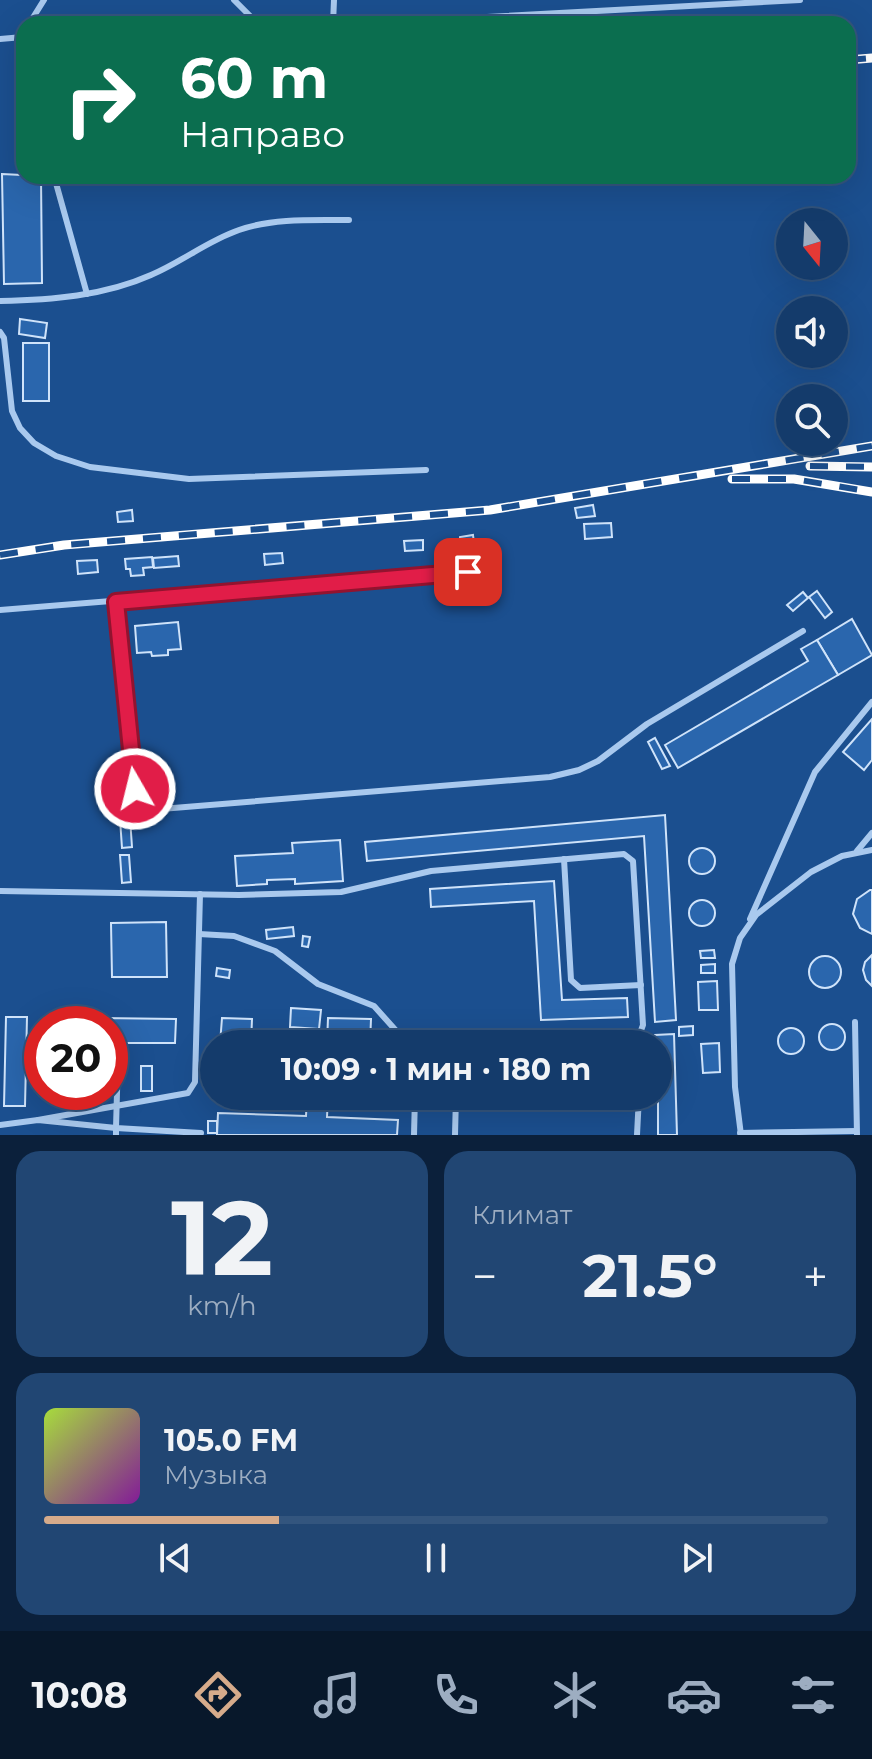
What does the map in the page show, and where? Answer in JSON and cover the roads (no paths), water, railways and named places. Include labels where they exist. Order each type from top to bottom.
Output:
[{"type":"lane","points":[[234,0],[250,16]]},
{"type":"lane","points":[[505,16],[800,0]]},
{"type":"lane","points":[[56,184],[87,294]]},
{"type":"lane","points":[[0,301],[87,294],[122,286],[150,276],[213,240],[242,229],[272,223],[349,220]]},
{"type":"lane","points":[[0,332],[4,338],[12,411],[20,428],[34,443],[56,456],[90,467],[189,479],[426,470]]},
{"type":"lane","points":[[0,610],[468,572]]},
{"type":"lane","points":[[116,602],[132,779],[140,797],[161,809],[550,777],[579,770],[615,751],[647,724],[803,631]]},
{"type":"lane","points":[[855,1022],[856,1133],[740,1134],[735,1087],[732,964],[735,949],[815,772],[872,702]]},
{"type":"lane","points":[[857,851],[872,833]]},
{"type":"lane","points":[[747,926],[769,903],[811,872],[857,851],[872,850]]},
{"type":"lane","points":[[0,891],[200,894],[341,892],[431,871],[624,854],[633,861],[641,1030]]},
{"type":"lane","points":[[564,859],[571,980],[580,988],[641,985]]},
{"type":"lane","points":[[128,1104],[188,1093],[193,1089],[200,894]]},
{"type":"lane","points":[[199,934],[234,936],[275,951],[318,984],[374,1006],[395,1030]]},
{"type":"lane","points":[[0,1125],[94,1110]]},
{"type":"lane","points":[[116,1110],[116,1132]]},
{"type":"lane","points":[[414,1135],[415,1110]]},
{"type":"lane","points":[[455,1135],[456,1110]]},
{"type":"lane","points":[[637,1135],[638,1110]]},
{"type":"lane","points":[[38,1120],[116,1132],[201,1133]]},
{"type":"railway","points":[[856,59],[872,58]]},
{"type":"railway","points":[[0,555],[64,545],[490,510],[872,446]]},
{"type":"railway","points":[[810,466],[872,467]]},
{"type":"railway","points":[[732,479],[794,479],[872,492]]}]
